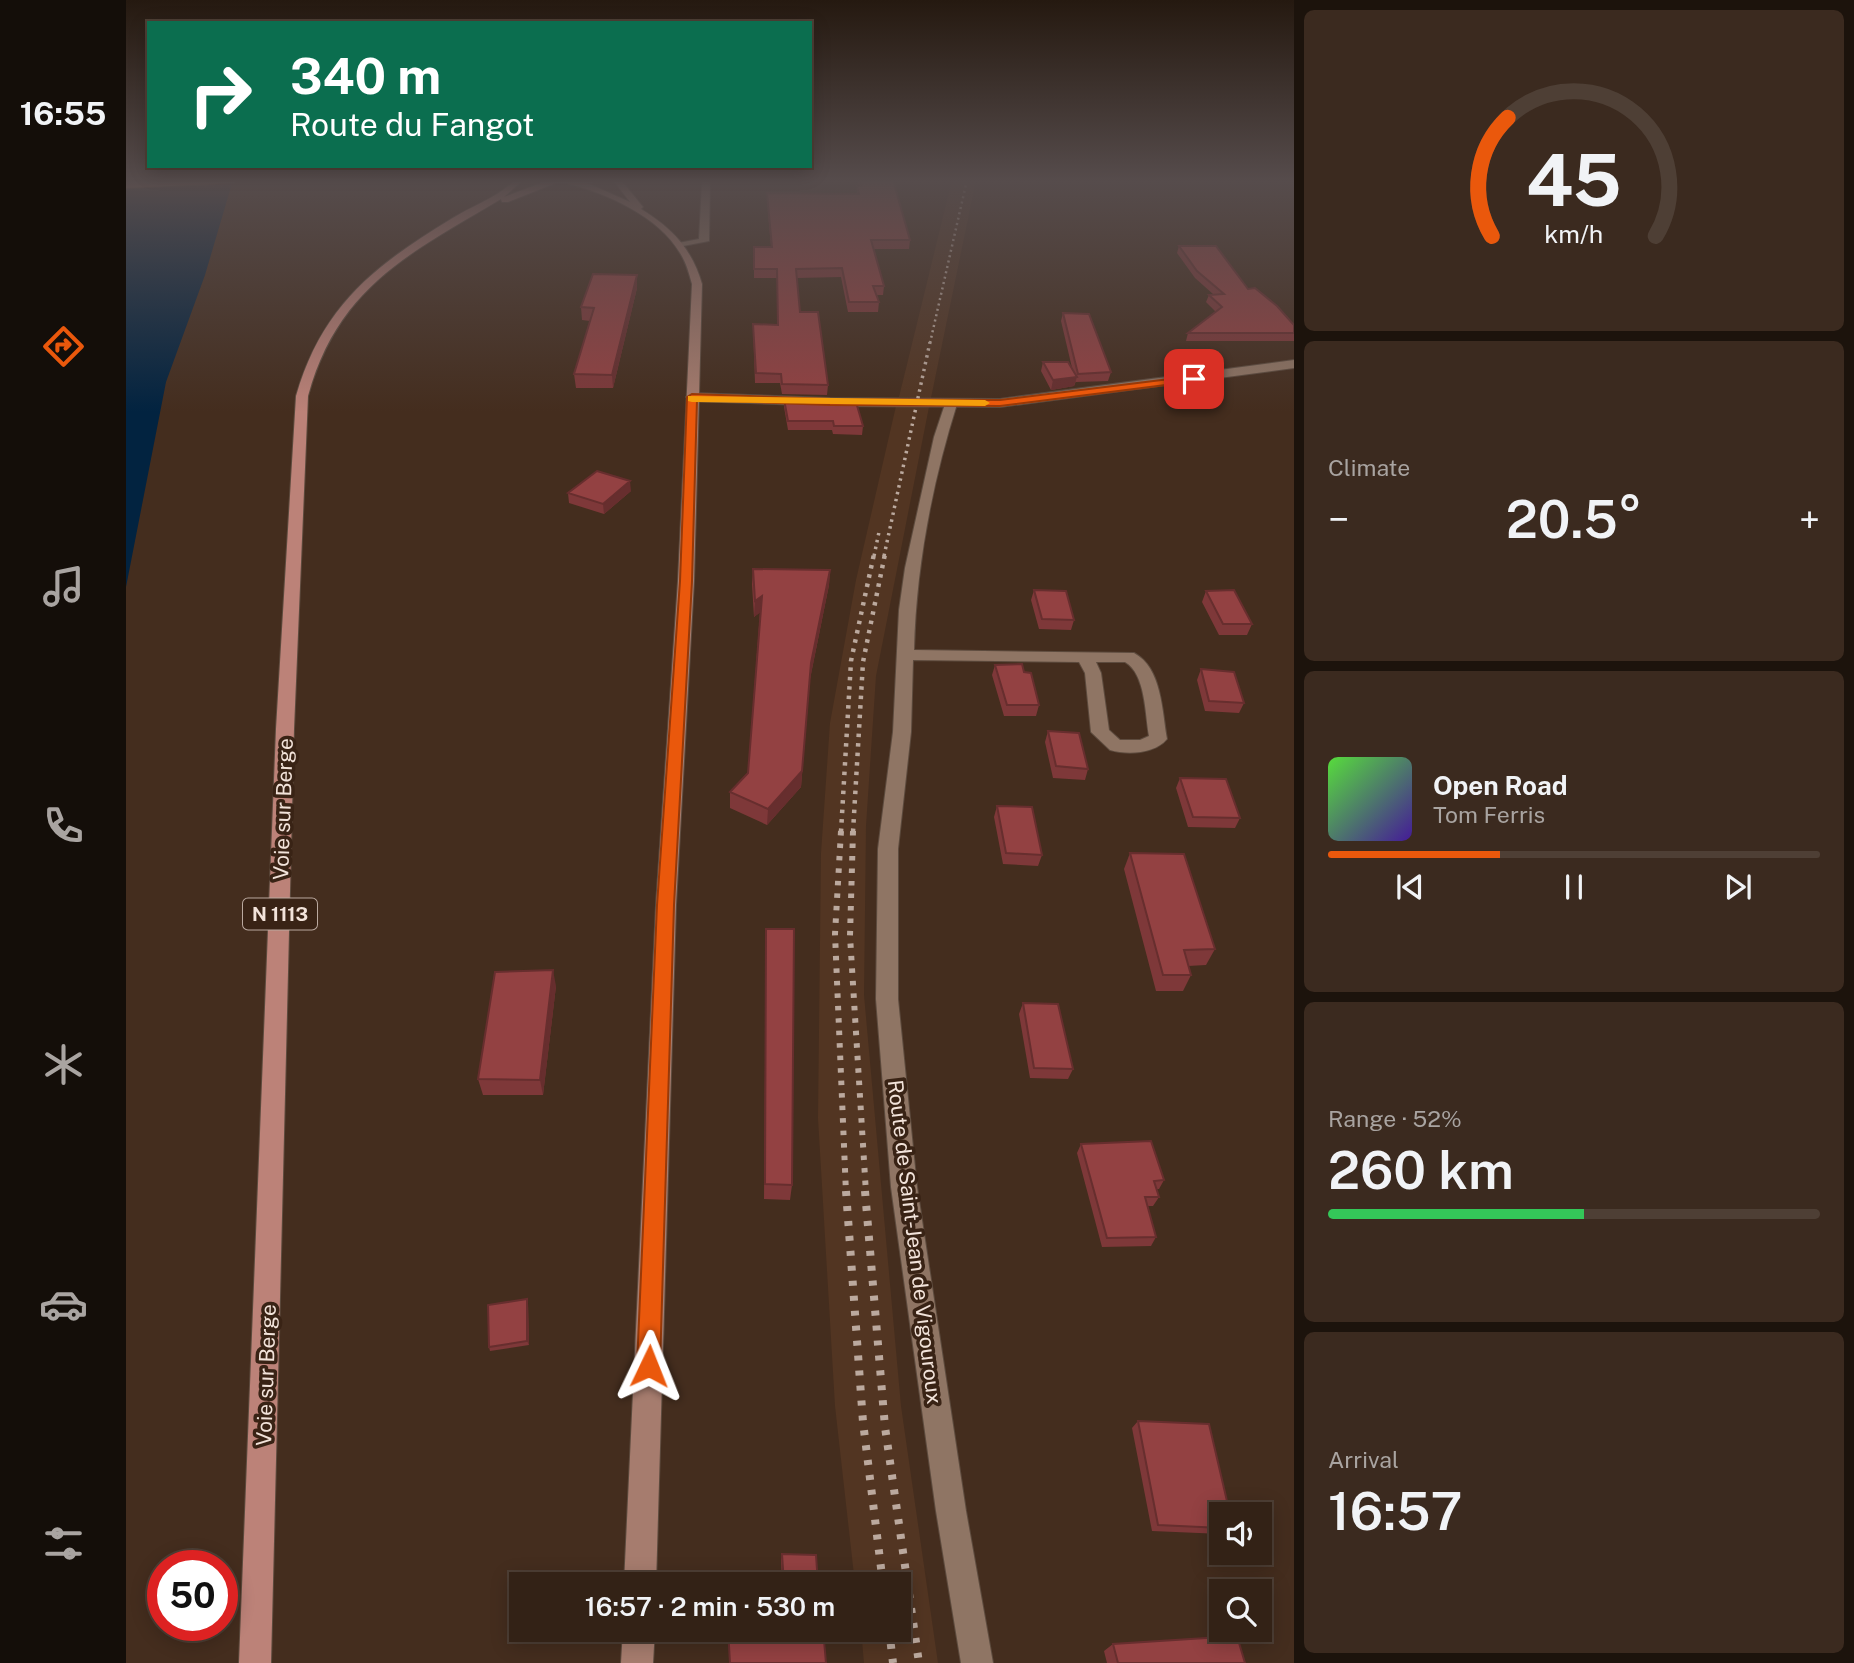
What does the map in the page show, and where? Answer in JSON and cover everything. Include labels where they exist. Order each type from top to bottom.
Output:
[{"type":"main road","name":"Voie sur Berge","points":[[255,1663],[271,1256],[285,729],[299,415],[305,379],[328,328],[341,310],[383,268],[399,258]]},
{"type":"main road","points":[[640,1572],[666,905],[686,581],[697,284],[688,258]]},
{"type":"main road","points":[[637,1663],[638,1642]]},
{"type":"street","points":[[692,397],[951,404],[1026,400],[1294,364]]},
{"type":"street","name":"Route de Saint-Jean de Vigouroux","points":[[951,404],[940,437],[912,568],[907,610],[902,732],[888,849],[887,999],[904,1187],[951,1511],[977,1663]]},
{"type":"street","points":[[906,655],[1128,657],[1140,663],[1144,670],[1158,739],[1143,746],[1116,746],[1100,732],[1093,673],[1085,657]]},
{"type":"shaded area","points":[[933,258],[960,258],[931,398],[899,397]]},
{"type":"shaded area","points":[[896,406],[929,407],[876,676],[866,826],[864,995],[901,1406],[938,1663],[864,1663],[862,1642],[911,1642],[911,1572],[854,1572],[835,1406],[818,1118],[821,853],[830,723],[856,580]]},
{"type":"water","points":[[126,258],[210,258],[166,382],[126,587]]},
{"type":"building","points":[[754,258],[876,258],[884,286],[873,286],[879,302],[849,302],[842,268],[796,269],[800,312],[818,312],[828,385],[782,384],[781,374],[756,373],[753,324],[778,325],[777,269],[754,269]]},
{"type":"building","points":[[1187,258],[1225,258],[1248,289],[1255,288],[1277,306],[1294,325],[1294,333],[1188,333],[1222,307],[1209,295],[1224,294],[1197,271]]},
{"type":"building","points":[[593,274],[637,275],[612,375],[574,374],[594,308],[581,307]]},
{"type":"building","points":[[1063,313],[1089,314],[1111,372],[1078,374]]},
{"type":"building","points":[[1043,362],[1068,362],[1077,377],[1053,380]]},
{"type":"building","points":[[784,399],[856,402],[863,426],[834,426],[833,421],[788,421]]},
{"type":"building","points":[[597,471],[630,481],[603,504],[568,493]]},
{"type":"building","points":[[753,569],[830,570],[811,663],[802,771],[768,809],[730,792],[748,773],[762,596],[755,601]]},
{"type":"building","points":[[1034,590],[1066,591],[1074,620],[1042,619]]},
{"type":"building","points":[[1234,590],[1252,624],[1223,624],[1206,591]]},
{"type":"building","points":[[1022,664],[1024,672],[1031,673],[1039,705],[1007,705],[995,665]]},
{"type":"building","points":[[1201,669],[1234,672],[1244,703],[1209,701]]},
{"type":"building","points":[[1048,731],[1079,733],[1088,769],[1056,766]]},
{"type":"building","points":[[1180,778],[1226,779],[1240,818],[1193,817]]},
{"type":"building","points":[[997,806],[1032,807],[1042,855],[1006,853]]},
{"type":"building","points":[[1130,853],[1184,854],[1215,949],[1184,950],[1191,975],[1163,975]]},
{"type":"building","points":[[766,929],[794,929],[792,1185],[765,1184]]},
{"type":"building","points":[[553,970],[540,1080],[478,1079],[495,972]]},
{"type":"building","points":[[1023,1003],[1058,1004],[1073,1069],[1034,1068]]},
{"type":"building","points":[[1151,1141],[1164,1180],[1154,1181],[1159,1197],[1145,1197],[1156,1237],[1107,1238],[1081,1144]]},
{"type":"building","points":[[527,1299],[527,1341],[489,1347],[488,1305]]},
{"type":"building","points":[[1138,1421],[1209,1424],[1227,1502],[1209,1502],[1209,1527],[1158,1525]]},
{"type":"building","points":[[782,1554],[816,1555],[817,1572],[783,1572]]},
{"type":"building","points":[[1209,1638],[1209,1642],[1239,1642],[1245,1663],[1118,1663],[1113,1644]]},
{"type":"building","points":[[729,1642],[824,1642],[826,1663],[730,1663]]},
{"type":"railway","points":[[930,343],[949,258]]},
{"type":"railway","points":[[884,556],[930,342]]},
{"type":"railway","points":[[874,556],[879,532]]},
{"type":"railway","points":[[841,832],[851,661],[874,554]]},
{"type":"railway","points":[[853,832],[863,662],[885,554]]},
{"type":"railway","points":[[841,831],[835,934],[846,1193]]},
{"type":"railway","points":[[853,831],[850,936],[866,1193]]},
{"type":"railway","points":[[846,1191],[863,1422],[882,1572]]},
{"type":"railway","points":[[865,1191],[885,1427],[919,1663]]},
{"type":"railway","points":[[891,1642],[893,1663]]},
{"type":"slow traffic","points":[[692,399],[985,403]]},
{"type":"route","points":[[649,1366],[666,905],[686,581],[692,397],[830,402],[1000,403],[1194,379]]}]
